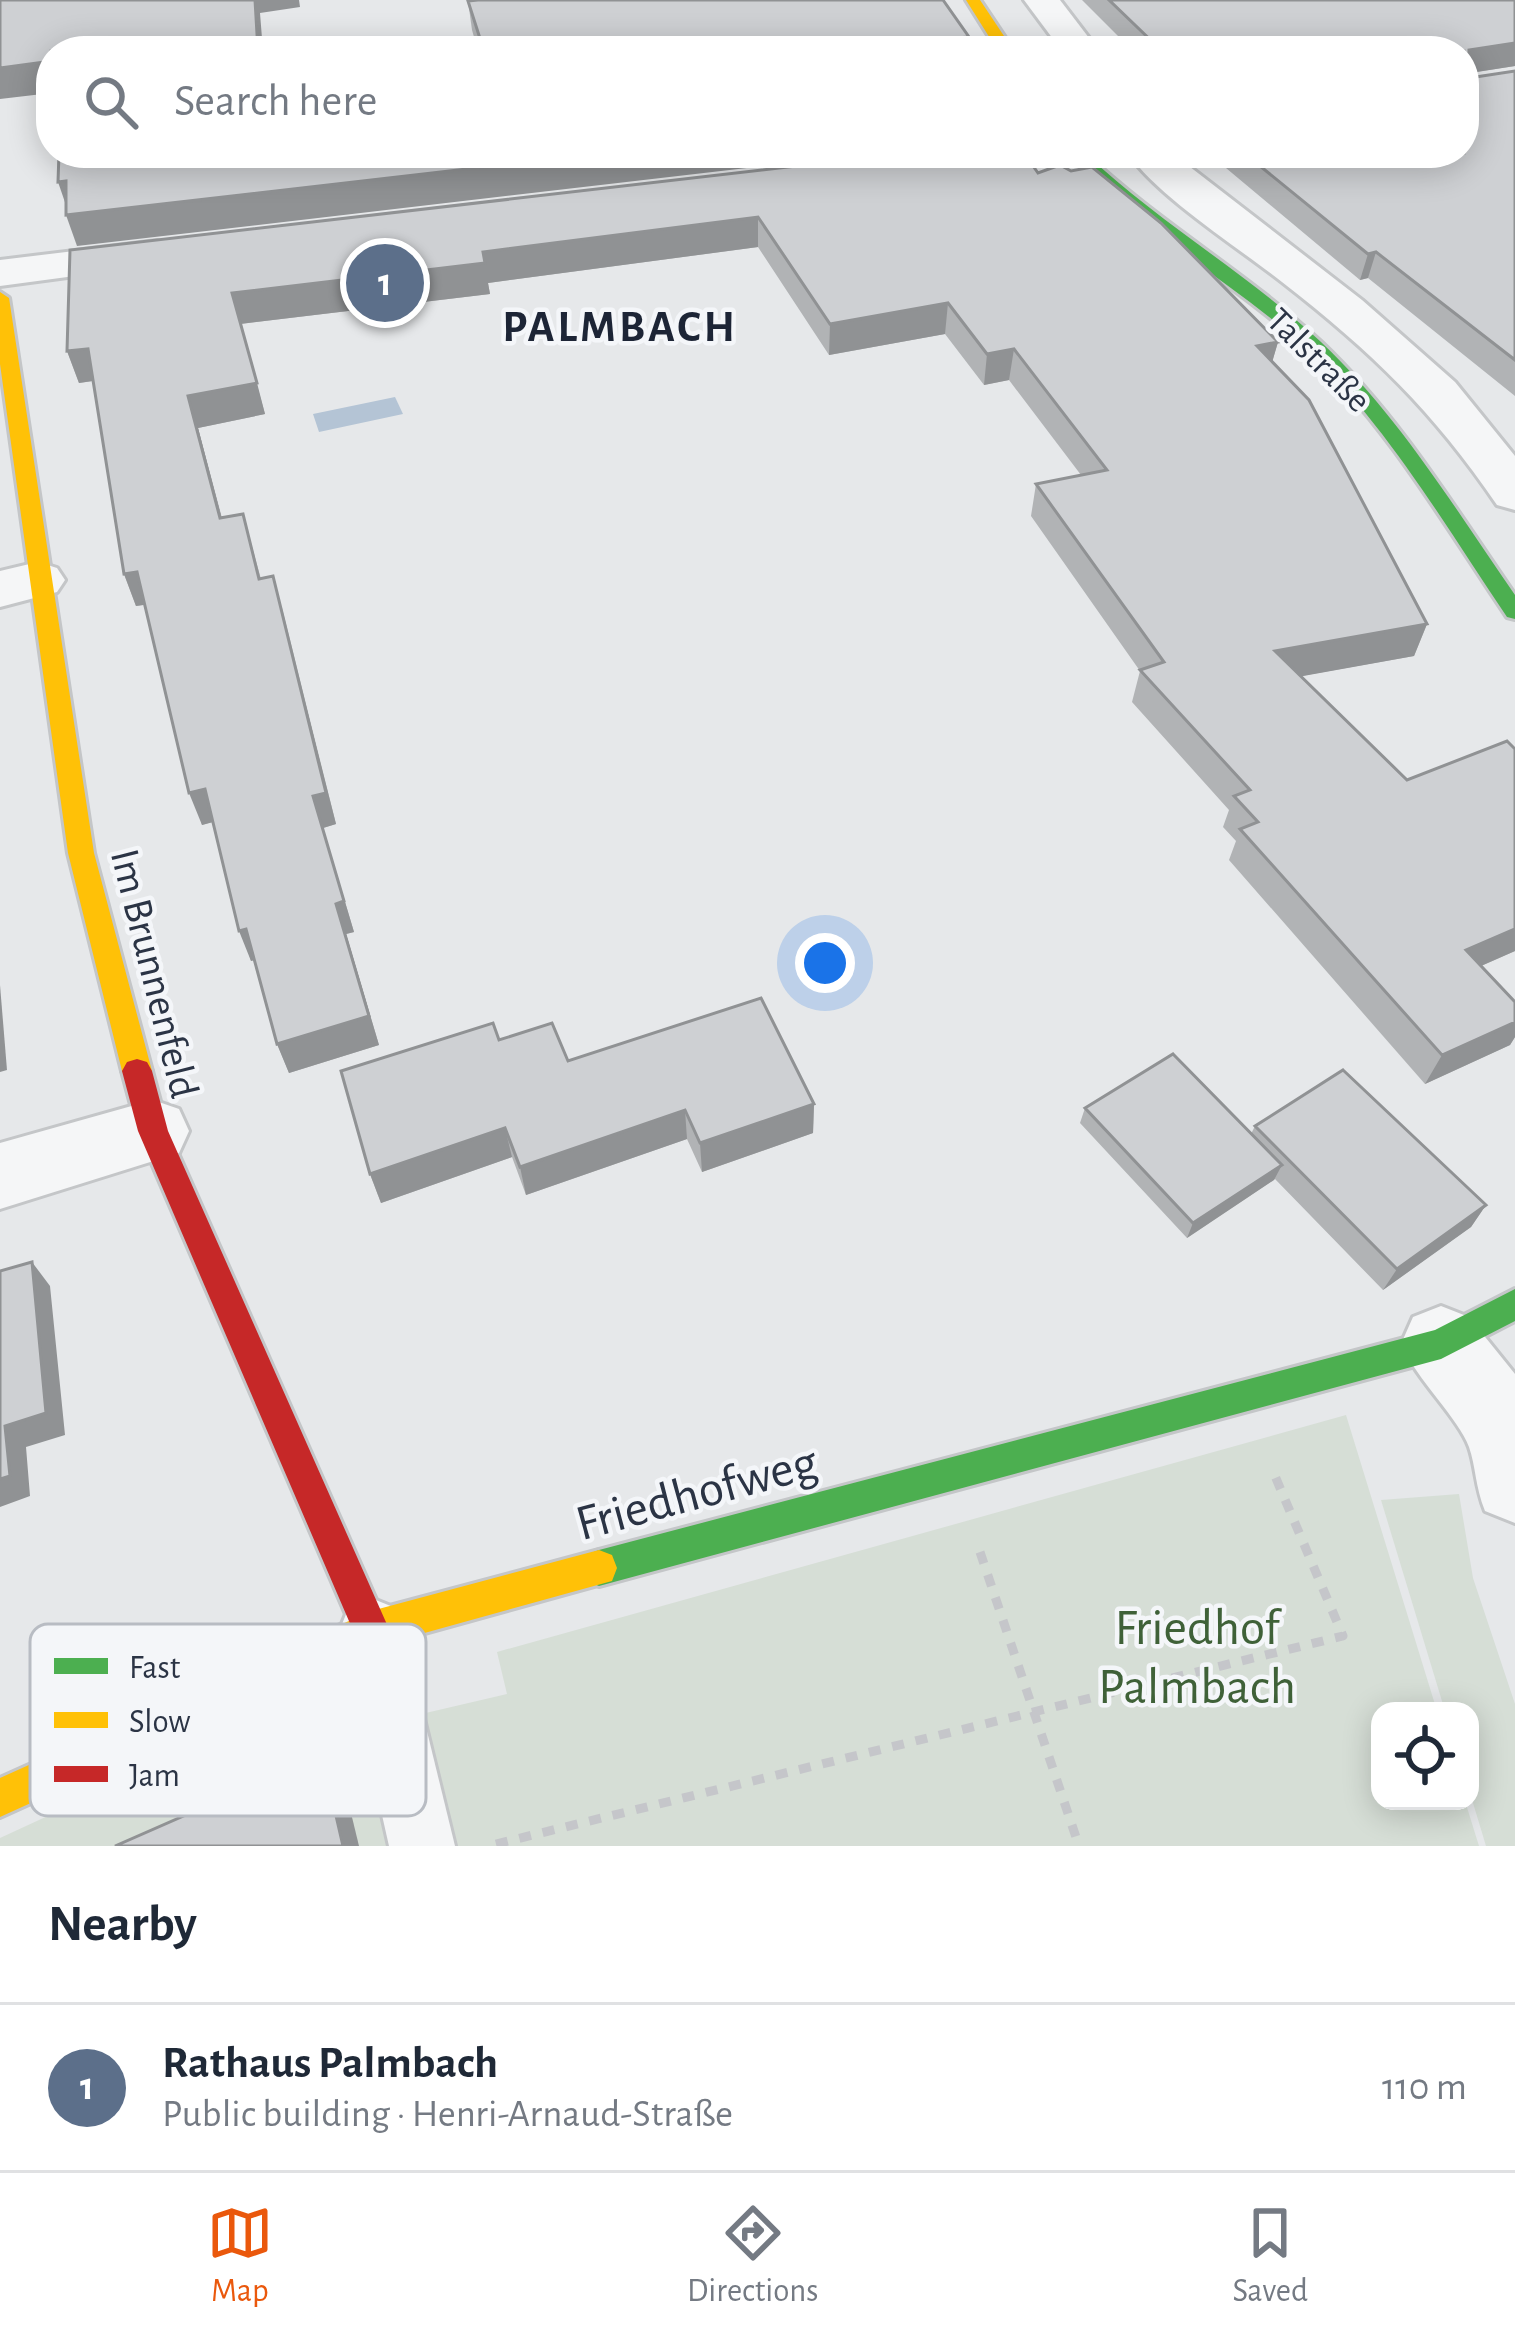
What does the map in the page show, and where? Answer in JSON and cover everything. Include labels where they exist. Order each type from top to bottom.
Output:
[{"type":"street","points":[[973,0],[996,36]]},
{"type":"street","points":[[1042,0],[1070,36]]},
{"type":"street","name":"Talstraße","points":[[1092,168],[1132,205],[1274,310],[1354,386],[1515,612]]},
{"type":"street","name":"Talstraße","points":[[1165,168],[1212,211],[1366,323],[1445,394],[1515,494]]},
{"type":"street","points":[[0,273],[206,248]]},
{"type":"street","name":"Im Brunnenfeld","points":[[0,298],[19,585],[152,1131],[369,1624]]},
{"type":"street","points":[[0,1176],[152,1131]]},
{"type":"street","name":"Friedhofweg","points":[[389,1624],[1441,1344],[1515,1304]]},
{"type":"street","points":[[1441,1344],[1509,1431],[1515,1481]]},
{"type":"street","name":"Friedhofweg","points":[[0,1798],[30,1784]]},
{"type":"lane","points":[[415,1816],[422,1846]]},
{"type":"path","points":[[496,1844],[1343,1636],[1272,1469]]},
{"type":"path","points":[[953,1471],[1079,1846]]},
{"type":"green space","name":"Friedhof Palmbach","points":[[1346,1415],[1434,1702],[1371,1702],[1371,1810],[1468,1810],[1479,1846],[0,1846],[0,1838],[48,1816],[426,1816],[426,1713],[507,1694],[497,1652]]},
{"type":"green space","points":[[1459,1494],[1473,1578],[1515,1704],[1515,1846],[1486,1846],[1475,1810],[1479,1810],[1479,1702],[1442,1702],[1381,1500]]},
{"type":"water","points":[[395,397],[403,414],[319,432],[313,414]]},
{"type":"building","points":[[0,0],[255,0],[257,36],[36,36],[36,63],[0,68]]},
{"type":"building","points":[[943,0],[968,36],[479,36],[468,1]]},
{"type":"building","points":[[1109,0],[1515,0],[1515,43],[1479,48],[1479,36],[1146,36]]},
{"type":"building","points":[[1515,71],[1515,360],[1376,252],[1368,254],[1262,168],[1479,168],[1479,76]]},
{"type":"building","points":[[58,168],[475,168],[66,215],[66,181],[58,182]]},
{"type":"building","points":[[779,168],[1034,168],[1038,173],[1052,168],[1093,168],[1161,223],[1278,342],[1257,346],[1309,400],[1427,624],[1275,651],[1407,780],[1507,741],[1515,749],[1515,929],[1466,950],[1515,1002],[1515,1022],[1442,1055],[1240,829],[1258,822],[1234,796],[1250,790],[1140,670],[1164,662],[1036,484],[1107,470],[1014,349],[987,354],[948,303],[830,324],[758,217],[483,252],[485,263],[232,293],[257,383],[188,396],[220,518],[243,514],[259,579],[273,576],[326,793],[313,796],[344,901],[336,904],[369,1016],[277,1044],[246,929],[239,931],[205,789],[189,793],[137,572],[124,574],[88,349],[67,351],[70,250]]},
{"type":"building","points":[[761,998],[814,1104],[700,1143],[685,1110],[520,1167],[505,1128],[370,1174],[341,1071],[493,1023],[499,1040],[552,1023],[568,1061]]},
{"type":"building","points":[[1173,1054],[1282,1165],[1193,1223],[1085,1108]]},
{"type":"building","points":[[1343,1070],[1486,1205],[1397,1269],[1255,1126]]},
{"type":"building","points":[[32,1262],[46,1413],[5,1426],[10,1476],[0,1479],[0,1271]]},
{"type":"building","points":[[183,1816],[336,1816],[343,1846],[115,1846]]},
{"type":"traffic: fast","points":[[1092,168],[1282,318],[1341,373],[1420,472],[1515,612]]},
{"type":"traffic: fast","points":[[599,1568],[1441,1344],[1515,1304]]},
{"type":"traffic: slow","points":[[973,0],[996,36]]},
{"type":"traffic: slow","points":[[0,298],[81,853],[137,1071]]},
{"type":"traffic: slow","points":[[390,1624],[599,1568]]},
{"type":"traffic: slow","points":[[0,1798],[30,1784]]},
{"type":"traffic: jam","points":[[137,1071],[153,1131],[369,1624]]},
{"type":"place","name":"Rathaus Palmbach","points":[[385,283]]},
{"type":"district","name":"PALMBACH","points":[[620,325]]}]
